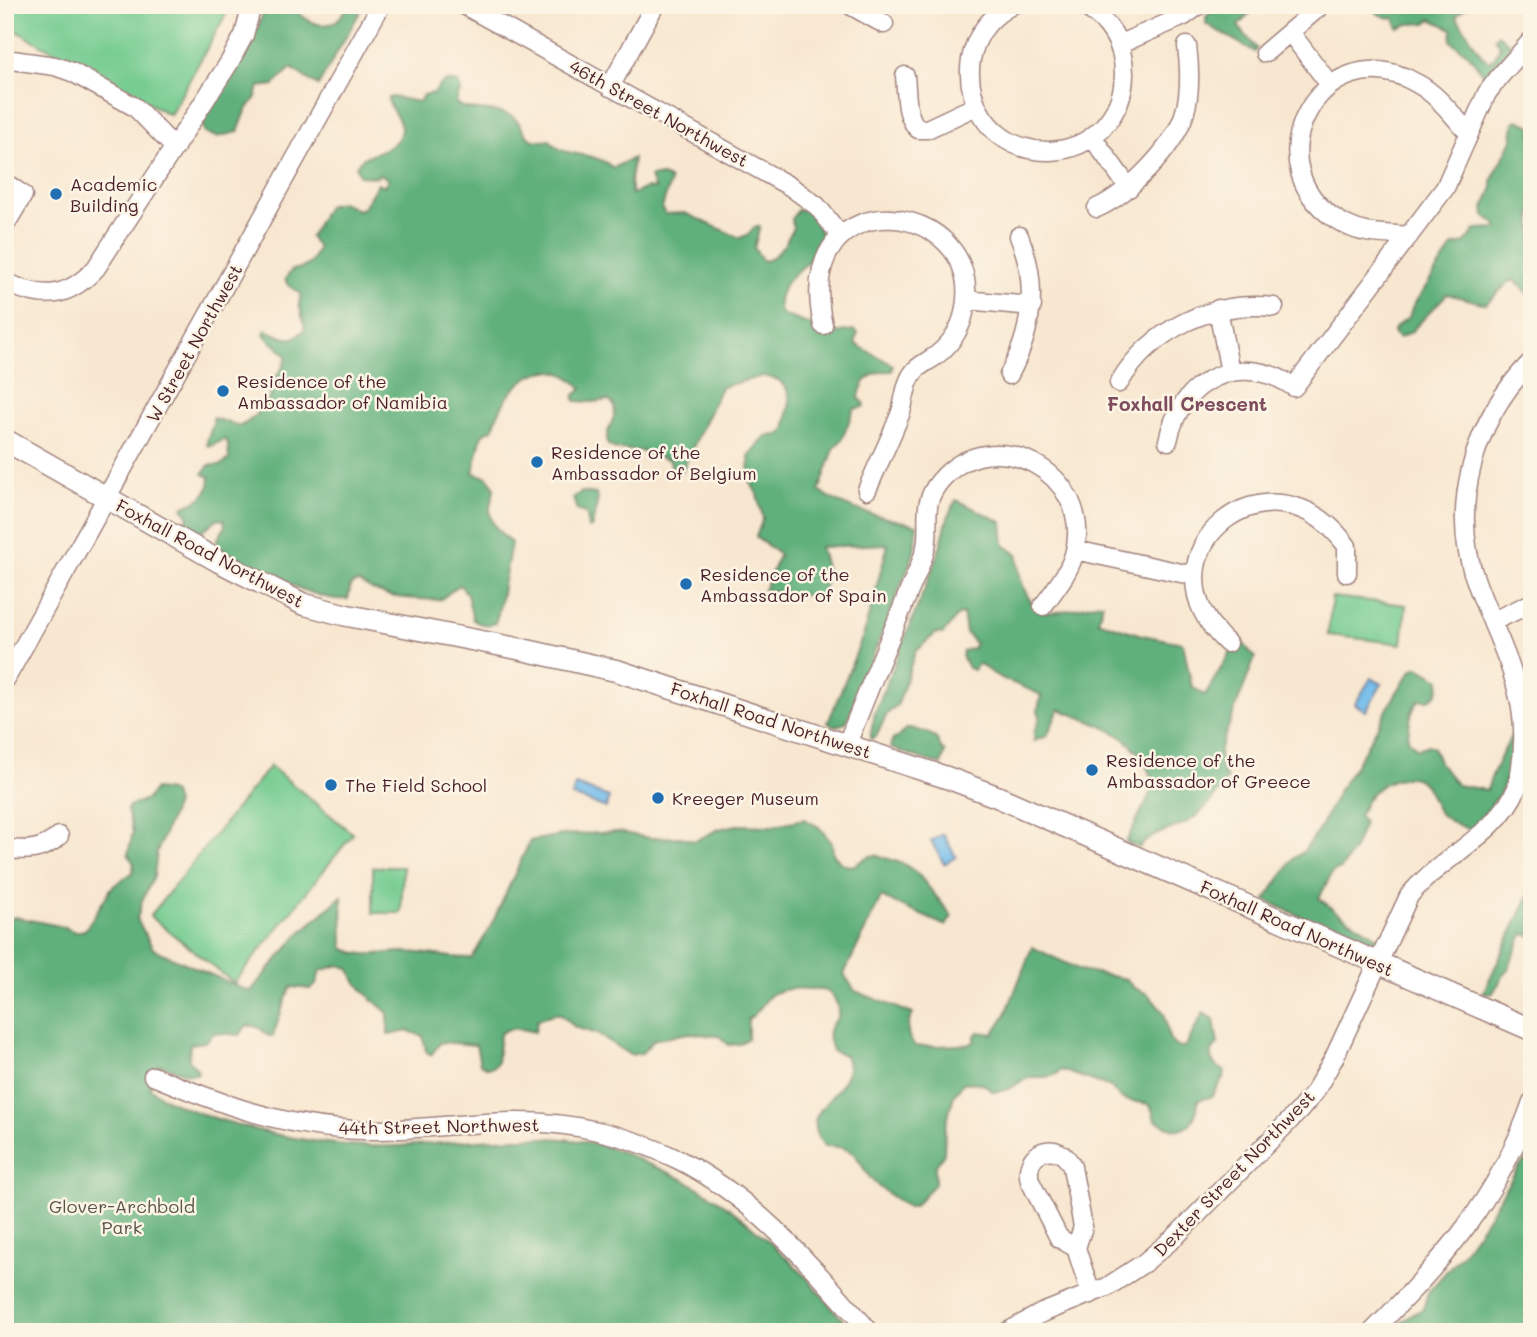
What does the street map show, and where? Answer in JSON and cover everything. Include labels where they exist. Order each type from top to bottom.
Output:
[{"type":"main road","name":"Foxhall Road Northwest","points":[[5,440],[220,562],[303,604],[597,666],[847,744],[994,795],[1532,1030]]},
{"type":"street","points":[[5,282],[26,290],[53,294],[63,293],[84,281],[113,245],[229,63],[244,35],[252,5]]},
{"type":"street","name":"W Street Northwest","points":[[5,680],[380,5]]},
{"type":"street","name":"46th Street Northwest","points":[[464,5],[795,189],[817,206],[841,236]]},
{"type":"street","points":[[610,87],[656,5]]},
{"type":"street","points":[[850,5],[884,24]]},
{"type":"street","points":[[1012,5],[991,20],[973,51],[970,76],[976,106],[995,131],[1020,147],[1058,150],[1078,145],[1092,137],[1116,109],[1123,90],[1123,61],[1119,44],[1100,18],[1082,5]]},
{"type":"street","points":[[1119,44],[1184,16],[1199,5]]},
{"type":"street","points":[[1265,53],[1318,8]]},
{"type":"street","points":[[1290,32],[1330,85]]},
{"type":"street","points":[[1168,441],[1175,418],[1187,398],[1205,383],[1230,372],[1264,373],[1278,377],[1294,387],[1445,188],[1468,132],[1495,81],[1532,40]]},
{"type":"street","points":[[1097,208],[1129,188],[1158,157],[1181,122],[1188,98],[1187,46]]},
{"type":"street","points":[[5,59],[55,66],[72,72],[135,107],[175,148]]},
{"type":"street","points":[[1409,236],[1371,233],[1348,226],[1326,212],[1306,188],[1297,158],[1300,127],[1310,106],[1330,85],[1344,77],[1361,72],[1400,75],[1426,89],[1468,132]]},
{"type":"street","points":[[905,76],[908,112],[911,122],[918,129],[927,129],[976,106]]},
{"type":"street","points":[[1092,137],[1129,188]]},
{"type":"street","points":[[5,184],[23,195],[5,225]]},
{"type":"street","points":[[823,325],[818,300],[821,268],[841,236],[861,224],[881,219],[908,220],[941,237],[957,258],[964,279],[966,300],[963,317],[956,334],[941,352],[914,371],[908,380],[902,409],[867,490]]},
{"type":"street","points":[[1009,375],[1024,342],[1032,306],[1030,268],[1019,236]]},
{"type":"street","points":[[966,300],[1032,306]]},
{"type":"street","points":[[1119,383],[1135,358],[1152,341],[1190,319],[1218,309],[1245,305],[1274,307]]},
{"type":"street","points":[[1218,309],[1230,372]]},
{"type":"street","name":"Dexter Street Northwest","points":[[1007,1332],[1042,1313],[1091,1294],[1133,1272],[1160,1251],[1305,1104],[1334,1058],[1409,896],[1429,874],[1476,839],[1510,801],[1523,771],[1530,734],[1528,705],[1522,683],[1478,588],[1469,556],[1465,521],[1468,487],[1476,449],[1491,415],[1509,387],[1532,361]]},
{"type":"street","points":[[847,744],[925,550],[926,512],[930,498],[947,474],[969,460],[991,455],[1016,457],[1038,466],[1056,479],[1071,502],[1076,521],[1075,550],[1068,570],[1043,606]]},
{"type":"street","points":[[1227,643],[1203,612],[1197,596],[1195,576],[1202,548],[1222,522],[1247,508],[1277,503],[1292,505],[1307,512],[1342,540],[1348,551],[1347,573]]},
{"type":"street","points":[[1075,550],[1195,576]]},
{"type":"street","points":[[1493,621],[1532,603]]},
{"type":"street","points":[[5,849],[36,849],[59,836]]},
{"type":"street","name":"44th Street Northwest","points":[[153,1076],[226,1106],[321,1127],[390,1131],[499,1122],[534,1122],[591,1129],[629,1139],[681,1161],[749,1205],[798,1252],[870,1332]]},
{"type":"street","points":[[1372,1332],[1428,1275],[1465,1230],[1508,1162],[1532,1102]]},
{"type":"street","points":[[1076,1248],[1059,1238],[1029,1176],[1029,1167],[1034,1157],[1046,1151],[1055,1150],[1062,1154],[1069,1159],[1072,1167],[1083,1227],[1076,1248],[1091,1294]]},
{"type":"green space","points":[[5,5],[231,5],[170,115],[5,25]]},
{"type":"green space","points":[[266,5],[291,5],[313,22],[329,24],[342,15],[348,5],[364,5],[318,86],[291,68],[274,85],[259,87],[238,132],[217,137],[205,133],[202,125],[204,119],[232,71],[249,50]]},
{"type":"green space","points":[[1218,5],[1257,5],[1238,26],[1257,49],[1255,52],[1206,24],[1206,17]]},
{"type":"green space","points":[[1370,5],[1468,5],[1456,16],[1483,57],[1489,61],[1494,58],[1500,47],[1495,38],[1498,34],[1511,45],[1486,77],[1467,53],[1451,41],[1452,29],[1431,19],[1426,23],[1408,24],[1398,28],[1394,18],[1380,15]]},
{"type":"green space","points":[[447,81],[458,83],[461,89],[456,102],[458,105],[511,116],[534,140],[550,140],[562,150],[596,158],[613,168],[633,158],[630,182],[632,194],[646,188],[655,189],[651,176],[669,179],[662,208],[665,214],[685,213],[740,238],[760,226],[754,248],[763,261],[771,259],[785,244],[793,228],[792,219],[797,210],[806,210],[819,227],[822,241],[818,252],[788,281],[781,294],[779,310],[783,315],[833,333],[854,330],[858,333],[855,340],[857,345],[893,365],[892,371],[880,372],[870,377],[860,391],[859,398],[865,404],[864,407],[854,409],[842,439],[834,449],[819,491],[854,508],[917,525],[914,553],[846,723],[836,726],[828,723],[864,633],[888,544],[820,547],[828,574],[820,597],[764,590],[779,555],[756,537],[763,518],[757,494],[750,481],[749,456],[766,436],[779,435],[785,430],[790,401],[787,390],[779,380],[763,376],[721,387],[682,471],[672,470],[670,460],[608,445],[607,435],[614,415],[614,405],[609,400],[575,401],[574,396],[582,389],[568,377],[554,371],[541,372],[528,377],[516,387],[506,399],[493,429],[482,434],[473,473],[487,477],[494,486],[490,514],[497,528],[511,543],[498,614],[492,624],[473,620],[467,594],[460,585],[438,600],[387,595],[359,582],[351,584],[348,599],[334,599],[281,580],[217,546],[217,540],[225,527],[224,519],[216,520],[201,532],[186,526],[185,522],[189,516],[183,509],[184,506],[198,500],[208,489],[210,477],[203,474],[209,465],[221,465],[229,459],[225,439],[211,446],[207,445],[213,418],[240,426],[255,416],[262,404],[271,397],[268,387],[287,357],[264,334],[266,330],[292,338],[301,334],[305,328],[299,304],[301,294],[288,285],[285,279],[292,270],[306,266],[313,258],[318,248],[310,237],[327,206],[341,202],[358,210],[363,208],[378,183],[384,186],[388,179],[379,174],[377,177],[360,176],[356,167],[365,157],[391,145],[400,134],[400,124],[388,98],[419,102],[423,95],[434,93]]},
{"type":"green space","points":[[1517,120],[1532,126],[1532,298],[1515,280],[1509,282],[1486,304],[1447,294],[1411,332],[1399,338],[1393,333],[1394,330],[1409,317],[1413,306],[1453,246],[1465,243],[1476,229],[1497,228],[1497,225],[1485,216],[1484,208],[1492,190],[1492,180],[1512,140],[1514,122]]},
{"type":"green space","points":[[581,492],[596,494],[598,499],[592,526],[588,528],[587,514],[577,510],[573,498]]},
{"type":"green space","points":[[956,500],[1002,522],[1004,545],[1018,555],[1023,586],[1040,612],[1056,612],[1103,603],[1098,621],[1142,635],[1183,643],[1192,687],[1205,695],[1239,638],[1255,658],[1219,751],[1221,767],[1227,779],[1210,803],[1195,817],[1149,838],[1139,848],[1126,842],[1154,786],[1139,754],[1118,735],[1059,709],[1047,736],[1034,741],[1040,717],[1038,710],[1041,695],[1000,677],[982,665],[978,664],[974,670],[968,668],[962,656],[963,651],[973,648],[975,643],[966,633],[963,614],[958,615],[943,634],[936,633],[915,652],[898,704],[887,714],[876,737],[870,739],[874,715],[937,558],[949,514]]},
{"type":"green space","points":[[1332,597],[1406,605],[1402,644],[1328,635]]},
{"type":"green space","points":[[1418,667],[1440,679],[1440,683],[1436,694],[1429,700],[1419,700],[1412,713],[1408,739],[1417,749],[1428,745],[1433,747],[1439,762],[1457,785],[1487,790],[1516,725],[1515,757],[1500,794],[1471,830],[1441,814],[1425,785],[1415,778],[1404,777],[1386,783],[1366,801],[1359,816],[1364,823],[1354,849],[1341,869],[1333,871],[1319,898],[1378,937],[1371,949],[1265,900],[1294,858],[1303,852],[1320,828],[1340,788],[1397,692],[1412,670]]},
{"type":"green space","points":[[911,728],[930,734],[937,740],[945,752],[941,765],[890,748],[892,740]]},
{"type":"green space","points":[[270,766],[353,834],[234,983],[150,916]]},
{"type":"green space","name":"Glover-Archbold Park","points":[[155,789],[169,791],[176,804],[157,852],[154,877],[143,898],[137,919],[153,949],[250,992],[298,935],[342,896],[343,948],[366,954],[413,952],[472,958],[490,928],[530,841],[562,835],[618,832],[650,838],[681,837],[695,841],[719,829],[737,825],[770,826],[804,819],[819,827],[832,843],[833,854],[848,866],[876,855],[904,864],[918,874],[952,916],[946,926],[881,897],[844,974],[855,991],[913,1014],[908,1031],[915,1046],[971,1044],[979,1032],[993,1034],[1006,1014],[1032,947],[1080,970],[1126,979],[1134,988],[1148,994],[1164,1013],[1169,1038],[1174,1045],[1186,1046],[1203,1013],[1214,1019],[1218,1044],[1212,1051],[1211,1059],[1225,1071],[1224,1077],[1211,1097],[1198,1100],[1195,1115],[1190,1124],[1182,1129],[1169,1127],[1155,1120],[1148,1104],[1125,1100],[1111,1087],[1061,1070],[1050,1077],[1025,1079],[1000,1092],[993,1092],[980,1083],[963,1083],[954,1095],[945,1128],[944,1154],[935,1167],[935,1184],[914,1206],[908,1207],[878,1186],[853,1153],[838,1147],[825,1146],[817,1134],[817,1115],[845,1079],[848,1068],[846,1056],[832,1051],[830,1046],[829,1033],[831,1025],[838,1018],[838,1009],[835,1000],[827,991],[790,989],[771,995],[748,1019],[748,1038],[739,1044],[729,1045],[719,1036],[690,1033],[655,1039],[642,1053],[630,1055],[597,1034],[575,1027],[560,1014],[554,1014],[537,1020],[535,1032],[512,1029],[500,1034],[497,1062],[488,1068],[480,1064],[476,1045],[441,1042],[431,1055],[426,1051],[423,1036],[408,1031],[388,1035],[388,1013],[360,987],[349,968],[339,965],[320,971],[316,985],[311,989],[291,987],[273,1036],[250,1026],[246,1026],[240,1035],[214,1033],[205,1042],[190,1044],[189,1060],[198,1070],[197,1074],[188,1074],[160,1065],[150,1088],[174,1103],[213,1117],[263,1132],[328,1143],[393,1146],[533,1138],[588,1142],[614,1149],[690,1183],[727,1206],[802,1273],[854,1332],[5,1332],[5,919],[16,917],[64,927],[75,932],[85,930],[112,887],[132,873],[134,864],[128,854],[133,832],[127,810],[129,806],[147,799]]},
{"type":"green space","points":[[373,867],[403,867],[401,913],[373,913]]},
{"type":"green space","points":[[1532,889],[1532,936],[1523,934],[1509,967],[1492,994],[1483,993]]},
{"type":"green space","points":[[1532,1135],[1532,1332],[1390,1332],[1423,1309],[1428,1292],[1462,1254],[1518,1168],[1527,1159]]},
{"type":"water","points":[[1371,678],[1382,684],[1366,711],[1355,704]]},
{"type":"water","points":[[575,785],[609,797],[606,808],[572,796]]},
{"type":"water","points":[[943,834],[956,857],[944,864],[931,841]]},
{"type":"place","name":"Academic Building","points":[[56,194]]},
{"type":"place","name":"Residence of the Ambassador of Namibia","points":[[223,391]]},
{"type":"place","name":"Residence of the Ambassador of Belgium","points":[[537,462]]},
{"type":"place","name":"Residence of the Ambassador of Spain","points":[[686,584]]},
{"type":"place","name":"Residence of the Ambassador of Greece","points":[[1092,770]]},
{"type":"place","name":"The Field School","points":[[331,785]]},
{"type":"place","name":"Kreeger Museum","points":[[658,798]]},
{"type":"district","name":"Foxhall Crescent","points":[[1187,403]]}]
